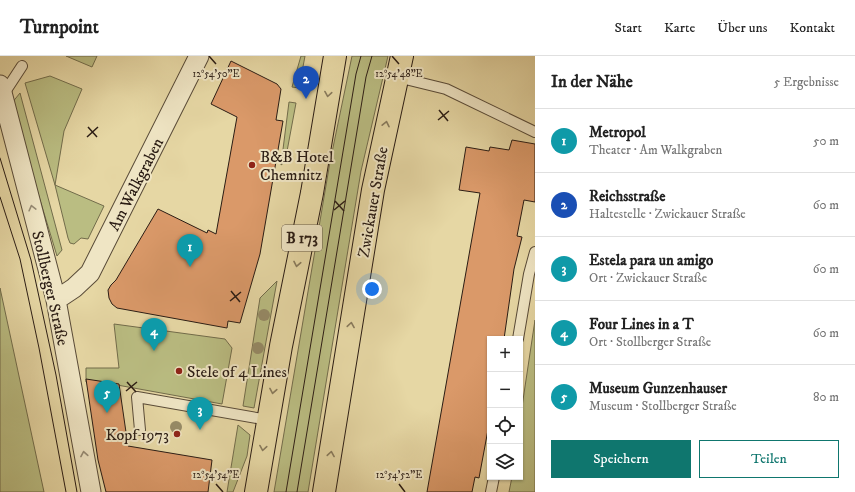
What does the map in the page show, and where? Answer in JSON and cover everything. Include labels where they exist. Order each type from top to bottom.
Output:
[{"type":"main road","name":"B 173","points":[[256,492],[268,420],[312,193],[335,56]]},
{"type":"main road","name":"Zwickauer Straße","points":[[324,492],[373,190],[399,66]]},
{"type":"street","name":"Am Walkgraben","points":[[56,300],[74,288],[90,273],[199,56]]},
{"type":"street","name":"Stollberger Straße","points":[[2,90],[56,300],[91,492]]},
{"type":"lane","points":[[2,90],[22,66]]},
{"type":"lane","points":[[399,66],[535,132]]},
{"type":"lane","points":[[519,336],[529,274],[535,252]]},
{"type":"lane","points":[[140,430],[137,397],[268,420]]},
{"type":"lane","points":[[491,492],[493,480]]},
{"type":"green space","points":[[66,56],[97,56],[92,67]]},
{"type":"green space","points":[[301,56],[305,56],[299,88],[292,87]]},
{"type":"green space","points":[[352,56],[388,56],[361,171],[308,492],[274,492],[330,162]]},
{"type":"green space","points":[[50,76],[82,89],[64,131],[55,185],[25,83]]},
{"type":"green space","points":[[20,93],[62,250],[57,256],[11,104]]},
{"type":"green space","points":[[289,102],[296,103],[285,162],[281,165]]},
{"type":"green space","points":[[55,185],[104,206],[88,239],[81,238],[74,244],[70,243]]},
{"type":"green space","points":[[277,281],[254,408],[243,406],[260,298]]},
{"type":"green space","points":[[0,288],[44,492],[0,492]]},
{"type":"green space","points":[[535,320],[535,492],[509,492],[511,480],[523,480],[523,400]]},
{"type":"green space","points":[[114,324],[225,339],[232,348],[222,404],[95,381],[86,382],[86,368],[119,368]]},
{"type":"green space","points":[[238,425],[250,435],[247,456],[233,492],[227,492]]},
{"type":"building","points":[[231,61],[277,84],[281,89],[276,120],[283,121],[260,254],[240,323],[228,321],[227,328],[117,308],[112,304],[109,298],[108,290],[116,280],[158,209],[207,233],[208,230],[216,234],[237,117],[211,104]]},
{"type":"building","points":[[512,140],[535,144],[535,202],[524,200],[517,236],[522,237],[514,269],[504,336],[487,336],[487,435],[479,478],[475,477],[472,492],[427,492],[480,193],[459,190],[466,147],[489,151],[490,147],[509,150]]},
{"type":"building","points":[[86,379],[119,384],[128,446],[212,460],[208,492],[106,492],[98,460]]},
{"type":"tram line","points":[[286,492],[356,74],[361,56]]},
{"type":"tram line","points":[[297,492],[366,77],[372,56]]},
{"type":"tram line","points":[[0,158],[31,260],[56,375],[77,492]]},
{"type":"tram line","points":[[0,197],[20,259],[39,348],[66,492]]},
{"type":"place","name":"Reichsstraße","points":[[306,99]]},
{"type":"place","name":"B&B Hotel Chemnitz","points":[[252,165]]},
{"type":"place","name":"Metropol","points":[[190,267]]},
{"type":"place","name":"Four Lines in a T","points":[[154,351]]},
{"type":"place","name":"Stele of 4 Lines","points":[[179,371]]},
{"type":"place","name":"Museum Gunzenhauser","points":[[107,413]]},
{"type":"place","name":"Estela para un amigo","points":[[200,430]]},
{"type":"place","name":"Kopf 1973","points":[[177,434]]}]
